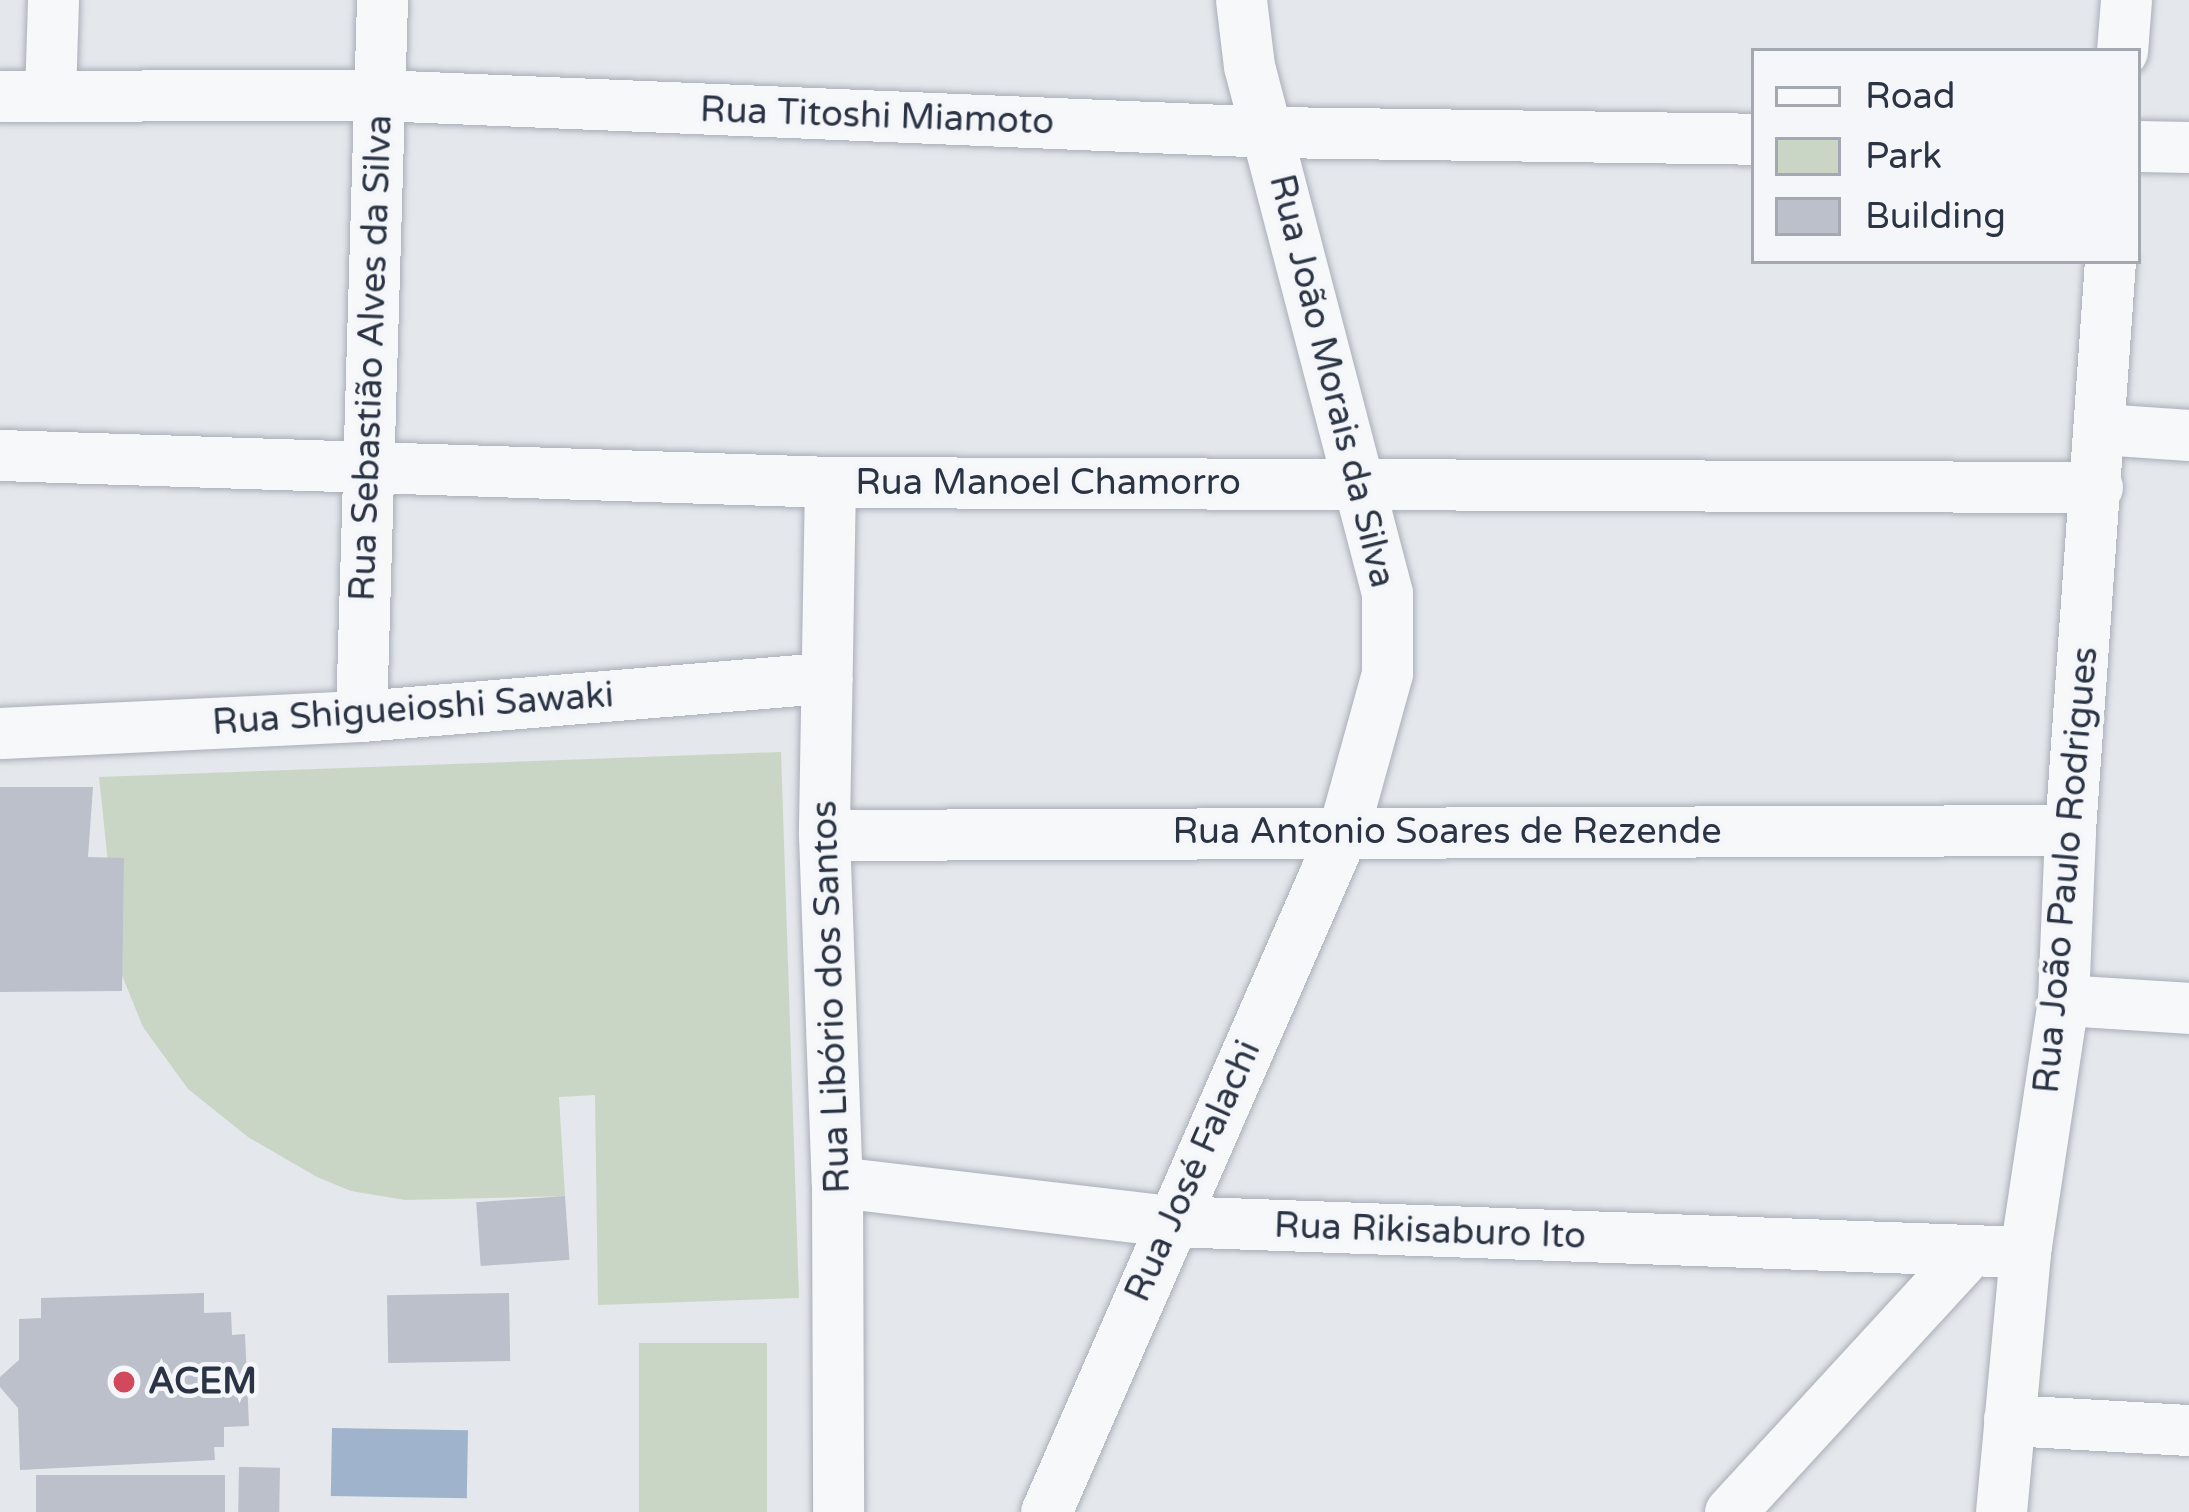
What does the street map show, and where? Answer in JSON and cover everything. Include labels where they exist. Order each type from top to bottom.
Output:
[{"type":"street","points":[[25,96],[53,0]]},
{"type":"street","name":"Rua Sebastião Alves da Silva","points":[[361,716],[382,0]]},
{"type":"street","name":"Rua João Morais da Silva","points":[[1240,0],[1249,66],[1271,132],[1387,593],[1387,673],[1343,832]]},
{"type":"street","points":[[2122,48],[2126,0]]},
{"type":"street","name":"Rua Titoshi Miamoto","points":[[25,96],[378,95],[1271,132],[1751,140]]},
{"type":"street","points":[[2141,146],[2189,147]]},
{"type":"street","name":"Rua João Paulo Rodrigues","points":[[2001,1512],[2025,1252],[2063,1000],[2069,830],[2110,264]]},
{"type":"street","points":[[2101,429],[2189,434]]},
{"type":"street","name":"Rua Manoel Chamorro","points":[[0,455],[830,482],[2097,487]]},
{"type":"street","name":"Rua Libório dos Santos","points":[[830,482],[824,835],[837,1182],[838,1512]]},
{"type":"street","name":"Rua Shigueioshi Sawaki","points":[[0,733],[361,716],[826,678]]},
{"type":"street","name":"Rua Antonio Soares de Rezende","points":[[824,835],[2069,830]]},
{"type":"street","name":"Rua José Falachi","points":[[1046,1512],[1343,832]]},
{"type":"street","points":[[2063,1000],[2189,1007]]},
{"type":"street","name":"Rua Rikisaburo Ito","points":[[837,1182],[1171,1221],[2025,1252]]},
{"type":"street","points":[[1730,1512],[1970,1250]]},
{"type":"street","points":[[2009,1420],[2189,1430]]},
{"type":"green space","points":[[781,752],[799,1298],[598,1305],[595,1095],[559,1097],[565,1196],[405,1200],[351,1191],[317,1177],[248,1137],[188,1089],[143,1027],[119,968],[99,777]]},
{"type":"green space","points":[[639,1343],[767,1343],[767,1512],[639,1512]]},
{"type":"water","points":[[332,1428],[468,1430],[467,1498],[331,1496]]},
{"type":"building","points":[[0,787],[93,787],[88,857],[124,858],[122,991],[0,992]]},
{"type":"building","points":[[565,1196],[569,1260],[481,1266],[476,1202]]},
{"type":"building","name":"ACEM","points":[[204,1293],[204,1313],[231,1312],[232,1335],[245,1334],[249,1426],[224,1427],[224,1447],[214,1447],[215,1460],[20,1470],[18,1408],[0,1387],[0,1377],[19,1360],[19,1319],[41,1318],[41,1298]]},
{"type":"building","points":[[509,1293],[510,1361],[388,1363],[387,1295]]},
{"type":"building","points":[[239,1467],[280,1468],[279,1512],[238,1512]]},
{"type":"building","points":[[36,1475],[225,1475],[225,1512],[36,1512]]},
{"type":"place","name":"ACEM","points":[[124,1382]]}]
